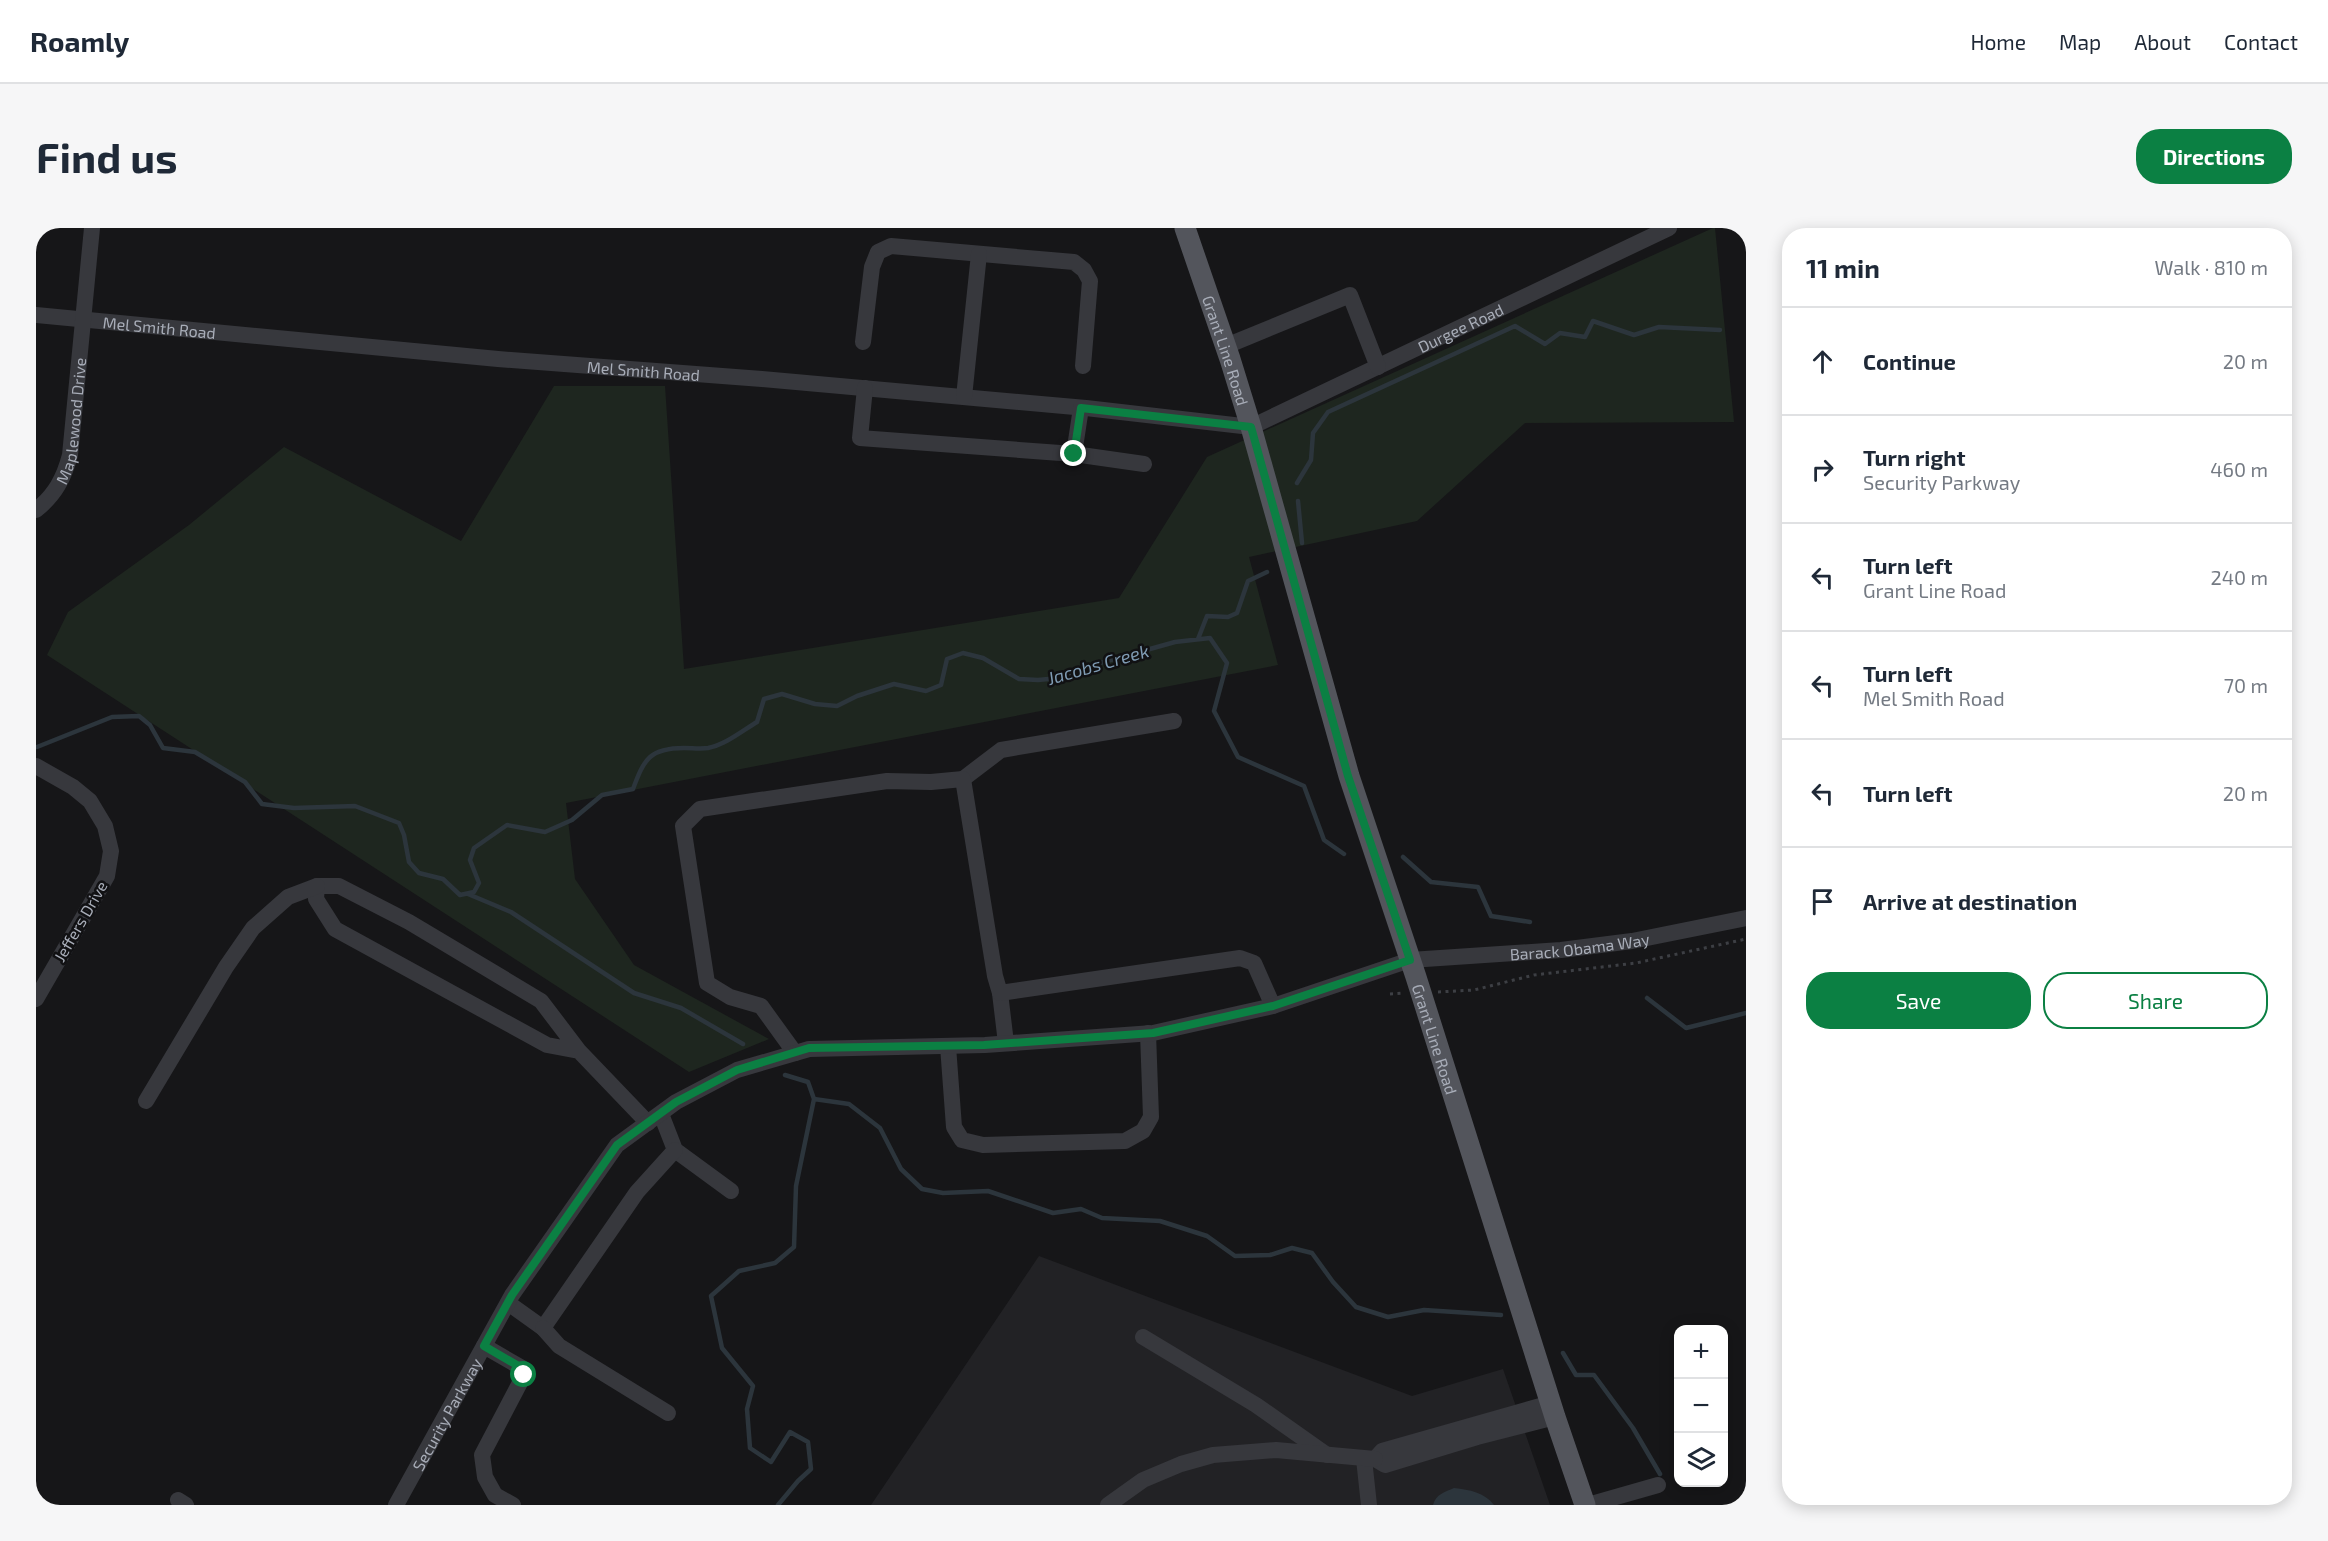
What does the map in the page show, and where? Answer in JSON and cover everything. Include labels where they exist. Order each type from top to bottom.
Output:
[{"type":"main road","name":"Grant Line Road","points":[[1185,228],[1251,427],[1348,776],[1410,960],[1553,1410],[1587,1505]]},
{"type":"street","name":"Maplewood Drive","points":[[36,510],[54,492],[65,474],[70,455],[92,228]]},
{"type":"street","name":"Durgee Road","points":[[1251,427],[1669,228]]},
{"type":"street","points":[[863,342],[872,267],[878,252],[891,246],[1074,262],[1084,270],[1090,281],[1083,366]]},
{"type":"street","points":[[964,397],[979,254]]},
{"type":"street","points":[[1226,346],[1350,295],[1378,367]]},
{"type":"street","name":"Mel Smith Road","points":[[36,315],[517,360],[964,397],[1251,427]]},
{"type":"street","points":[[865,388],[860,438],[1074,454],[1144,464]]},
{"type":"street","points":[[1074,454],[1081,408]]},
{"type":"street","points":[[795,1053],[761,1006],[730,997],[707,983],[683,826],[700,809],[887,781],[931,782],[963,779],[1001,750],[1174,721]]},
{"type":"street","name":"Jeffers Drive","points":[[36,766],[73,787],[90,801],[105,826],[111,851],[107,876],[38,992]]},
{"type":"street","points":[[963,779],[995,976],[1000,993],[1006,1043]]},
{"type":"street","points":[[317,886],[316,899],[334,929],[547,1045],[579,1051]]},
{"type":"street","points":[[146,1101],[226,967],[253,928],[288,897],[317,886],[339,886],[409,922],[541,1001],[579,1051],[654,1118],[675,1150],[731,1191]]},
{"type":"street","name":"Barack Obama Way","points":[[1410,960],[1561,950],[1620,943],[1746,918]]},
{"type":"street","points":[[1000,993],[1240,958],[1254,963],[1273,1006]]},
{"type":"street","name":"Security Parkway","points":[[401,1503],[508,1303],[617,1145],[676,1102],[737,1070],[809,1048],[948,1046],[1148,1033],[1273,1006],[1410,960]]},
{"type":"street","points":[[948,1046],[954,1127],[962,1140],[983,1145],[1125,1141],[1143,1131],[1151,1117],[1148,1033]]},
{"type":"street","points":[[543,1328],[637,1192],[675,1150]]},
{"type":"street","points":[[508,1303],[543,1328],[559,1346],[668,1413]]},
{"type":"street","points":[[1143,1337],[1256,1405],[1328,1456]]},
{"type":"street","points":[[484,1346],[522,1368],[524,1375],[482,1455],[485,1477],[495,1495],[513,1505]]},
{"type":"street","points":[[1108,1505],[1143,1480],[1181,1464],[1213,1455],[1276,1450],[1369,1459],[1382,1451],[1553,1410]]},
{"type":"street","points":[[1369,1459],[1369,1505]]},
{"type":"street","points":[[1587,1505],[1658,1485]]},
{"type":"path","points":[[1462,991],[1534,975],[1636,963],[1746,939]]},
{"type":"shaded area","points":[[1715,228],[1734,422],[1525,423],[1417,521],[1249,557],[1278,665],[566,803],[575,879],[634,965],[769,1039],[689,1072],[47,655],[68,612],[189,525],[284,447],[461,541],[554,386],[665,386],[684,669],[1119,598],[1207,457]]},
{"type":"shaded area","points":[[1039,1256],[1412,1396],[1503,1369],[1550,1505],[871,1505]]},
{"type":"shaded area","points":[[1454,1488],[1481,1494],[1494,1505],[1433,1505],[1439,1496]]},
{"type":"waterway","points":[[1297,483],[1311,460],[1313,433],[1328,412],[1515,326],[1545,344],[1560,333],[1585,337],[1593,321],[1634,335],[1659,327],[1720,330]]},
{"type":"waterway","points":[[1298,501],[1302,543]]},
{"type":"waterway","points":[[1198,639],[1207,616],[1228,617],[1237,613],[1248,581],[1267,572]]},
{"type":"waterway","name":"Jacobs Creek","points":[[37,747],[112,717],[139,716],[150,725],[163,748],[195,752],[245,782],[262,804],[294,808],[355,806],[399,823],[404,835],[409,862],[419,873],[443,879],[460,895],[474,892],[479,883],[470,860],[474,848],[507,825],[545,832],[572,820],[602,795],[633,789],[645,763],[656,753],[672,749],[708,748],[721,744],[757,722],[764,699],[782,694],[815,704],[837,706],[857,696],[894,684],[926,691],[941,685],[947,659],[963,653],[983,658],[1019,679],[1059,678],[1082,668],[1175,642],[1210,638],[1227,663],[1214,711],[1238,757],[1304,786],[1324,840],[1344,854]]},
{"type":"waterway","name":"Jacobs Creek","points":[[1403,857],[1431,882],[1478,887],[1491,916],[1530,922]]},
{"type":"waterway","points":[[468,894],[511,912],[634,993],[681,1008],[743,1044]]},
{"type":"waterway","name":"Jacobs Creek","points":[[1647,998],[1686,1028],[1746,1013]]},
{"type":"waterway","points":[[778,1505],[811,1469],[808,1442],[790,1432],[771,1462],[750,1448],[747,1409],[753,1386],[722,1348],[711,1296],[739,1271],[775,1263],[794,1247],[796,1186],[814,1099],[808,1082],[785,1075]]},
{"type":"waterway","points":[[814,1099],[849,1104],[880,1128],[901,1169],[922,1189],[943,1193],[988,1191],[1053,1213],[1081,1209],[1102,1218],[1160,1221],[1207,1236],[1235,1256],[1270,1255],[1292,1248],[1312,1253],[1333,1282],[1356,1307],[1388,1317],[1424,1310],[1501,1315]]},
{"type":"waterway","points":[[1563,1353],[1576,1375],[1594,1375],[1633,1428],[1660,1474]]},
{"type":"route","points":[[524,1375],[522,1368],[484,1346],[512,1295],[617,1145],[676,1102],[737,1070],[809,1048],[984,1045],[1153,1033],[1273,1006],[1410,960],[1348,776],[1251,427],[1081,408],[1074,454]]}]
